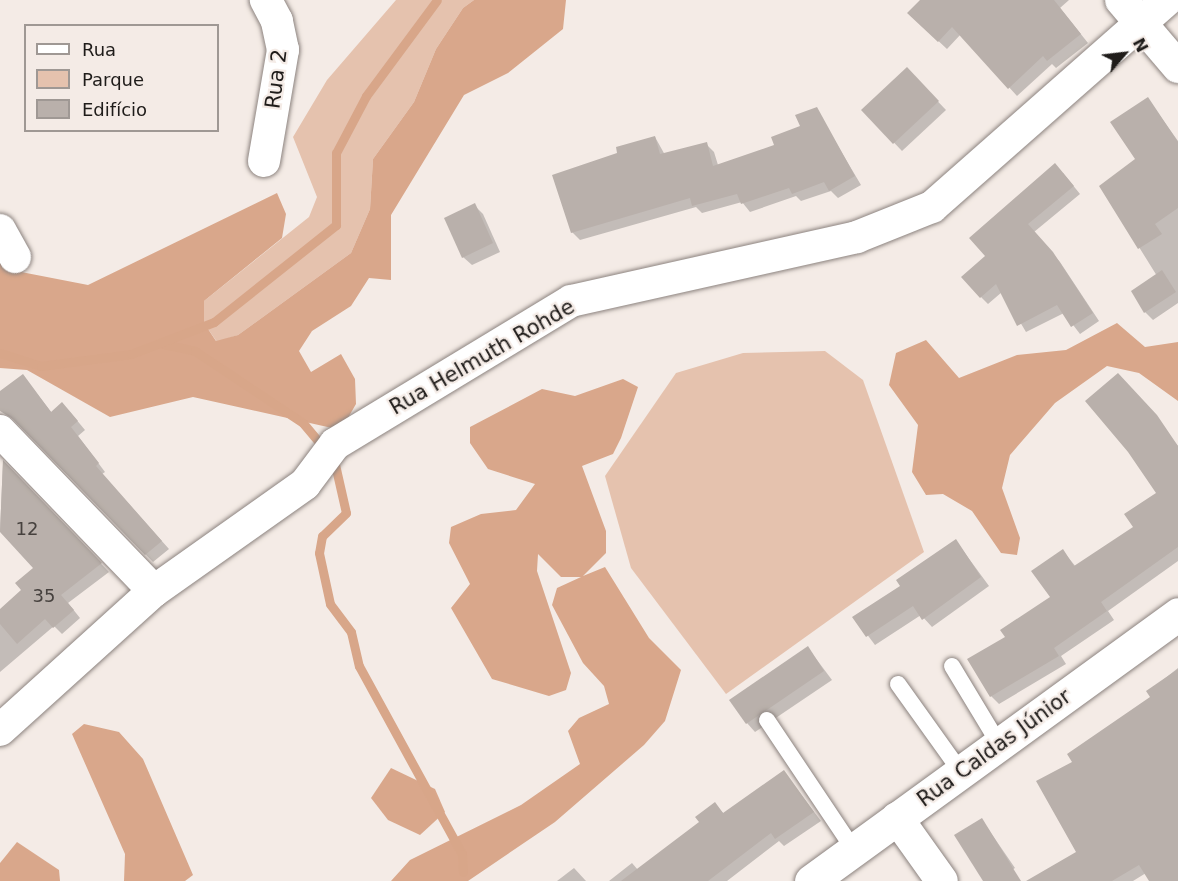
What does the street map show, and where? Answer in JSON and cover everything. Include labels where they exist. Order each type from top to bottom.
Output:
[{"type":"street","name":"Rua 2","points":[[264,161],[284,50],[277,21],[266,0]]},
{"type":"street","points":[[1121,0],[1178,67]]},
{"type":"street","name":"Rua Helmuth Rohde","points":[[0,730],[154,591],[305,484],[335,444],[571,301],[857,237],[933,207],[1167,0]]},
{"type":"street","points":[[0,431],[154,591]]},
{"type":"street","name":"Rua Caldas Júnior","points":[[811,881],[1178,614]]},
{"type":"street","points":[[897,819],[942,881]]},
{"type":"lane","points":[[952,666],[999,744]]},
{"type":"lane","points":[[898,684],[961,772]]},
{"type":"lane","points":[[767,720],[854,850]]},
{"type":"green space","points":[[396,0],[474,0],[463,8],[436,49],[414,102],[373,159],[370,209],[351,253],[238,335],[217,342],[204,323],[204,301],[309,217],[317,197],[293,137],[327,80]]},
{"type":"green space","points":[[825,351],[863,380],[924,552],[726,694],[631,568],[605,476],[676,373],[743,353]]},
{"type":"shaded area","points":[[474,0],[566,0],[563,29],[508,73],[464,95],[391,215],[391,280],[369,278],[351,306],[312,331],[299,351],[311,372],[341,354],[355,379],[356,404],[341,430],[193,397],[110,417],[27,370],[0,368],[0,263],[16,271],[88,285],[277,193],[286,214],[282,238],[204,301],[204,323],[216,341],[238,335],[351,253],[370,209],[373,159],[414,102],[436,49],[463,8]]},
{"type":"shaded area","points":[[1117,323],[1145,347],[1178,342],[1178,401],[1139,373],[1107,366],[1055,403],[1010,455],[1002,488],[1020,538],[1017,555],[1001,553],[972,511],[943,494],[926,495],[912,472],[918,425],[889,385],[896,353],[926,340],[959,378],[1017,355],[1066,350]]},
{"type":"shaded area","points":[[623,379],[638,387],[621,438],[613,454],[582,466],[606,531],[606,553],[583,576],[605,567],[649,638],[681,670],[665,721],[644,745],[555,822],[468,881],[391,881],[410,860],[521,805],[580,764],[568,731],[579,718],[609,704],[604,686],[583,663],[552,605],[557,588],[581,577],[561,577],[538,554],[537,571],[571,673],[566,690],[549,696],[492,679],[451,608],[470,584],[449,543],[451,527],[481,514],[516,510],[535,484],[488,469],[470,443],[470,427],[542,389],[575,396]]},
{"type":"shaded area","points":[[84,724],[119,732],[143,759],[193,875],[185,881],[124,881],[125,854],[72,734]]},
{"type":"shaded area","points":[[391,768],[435,789],[445,812],[420,835],[388,820],[371,798]]},
{"type":"shaded area","points":[[17,842],[59,870],[60,881],[0,881],[0,863]]},
{"type":"building","points":[[920,0],[1054,0],[1081,34],[1047,61],[1043,56],[1008,89],[952,27],[938,42],[907,13]]},
{"type":"building","points":[[907,67],[939,101],[893,144],[861,110]]},
{"type":"building","points":[[1148,97],[1178,142],[1178,208],[1155,224],[1162,234],[1138,249],[1099,186],[1135,159],[1110,122]]},
{"type":"building","points":[[817,107],[855,176],[829,191],[824,182],[792,194],[789,188],[741,204],[737,194],[692,206],[690,198],[571,233],[552,175],[617,153],[616,147],[655,136],[660,154],[707,142],[713,166],[774,145],[771,137],[800,126],[795,115]]},
{"type":"building","points":[[1055,163],[1074,186],[1028,224],[1053,252],[1093,313],[1071,327],[1057,305],[1017,326],[996,284],[980,298],[961,277],[985,256],[969,238]]},
{"type":"building","points":[[475,203],[493,243],[462,258],[444,218]]},
{"type":"building","points":[[1162,270],[1176,292],[1144,313],[1131,291]]},
{"type":"building","points":[[1118,373],[1157,415],[1178,446],[1178,547],[1101,602],[1107,611],[1054,648],[1059,656],[990,697],[967,659],[1005,637],[1000,630],[1050,597],[1031,571],[1063,549],[1074,566],[1133,527],[1124,514],[1156,493],[1128,452],[1085,401]]},
{"type":"building","points":[[23,374],[51,412],[62,402],[78,421],[71,427],[99,463],[96,466],[162,541],[145,555],[13,419],[0,411],[0,391]]},
{"type":"building","points":[[3,460],[102,563],[61,595],[74,610],[53,628],[45,619],[17,644],[0,624],[0,609],[21,590],[15,583],[33,568],[0,532]]},
{"type":"building","points":[[956,539],[981,577],[922,620],[913,606],[866,637],[852,617],[900,586],[896,580]]},
{"type":"building","points":[[808,646],[824,671],[746,724],[729,700]]},
{"type":"building","points":[[1178,669],[1178,881],[1149,881],[1139,865],[1112,881],[1026,881],[1076,852],[1036,781],[1072,762],[1067,754],[1150,697],[1146,691]]},
{"type":"building","points":[[784,770],[814,812],[775,839],[771,833],[708,881],[621,881],[699,822],[695,817],[715,802],[723,813]]},
{"type":"building","points":[[982,818],[1021,881],[983,881],[954,835]]},
{"type":"waterway","points":[[0,353],[41,366],[131,354],[214,322],[336,225],[336,153],[366,96],[437,0]]},
{"type":"waterway","points":[[163,344],[195,351],[303,423],[325,449]]},
{"type":"waterway","points":[[334,460],[346,513],[322,536],[319,553],[330,604],[351,632],[359,666],[462,854],[463,872]]}]
